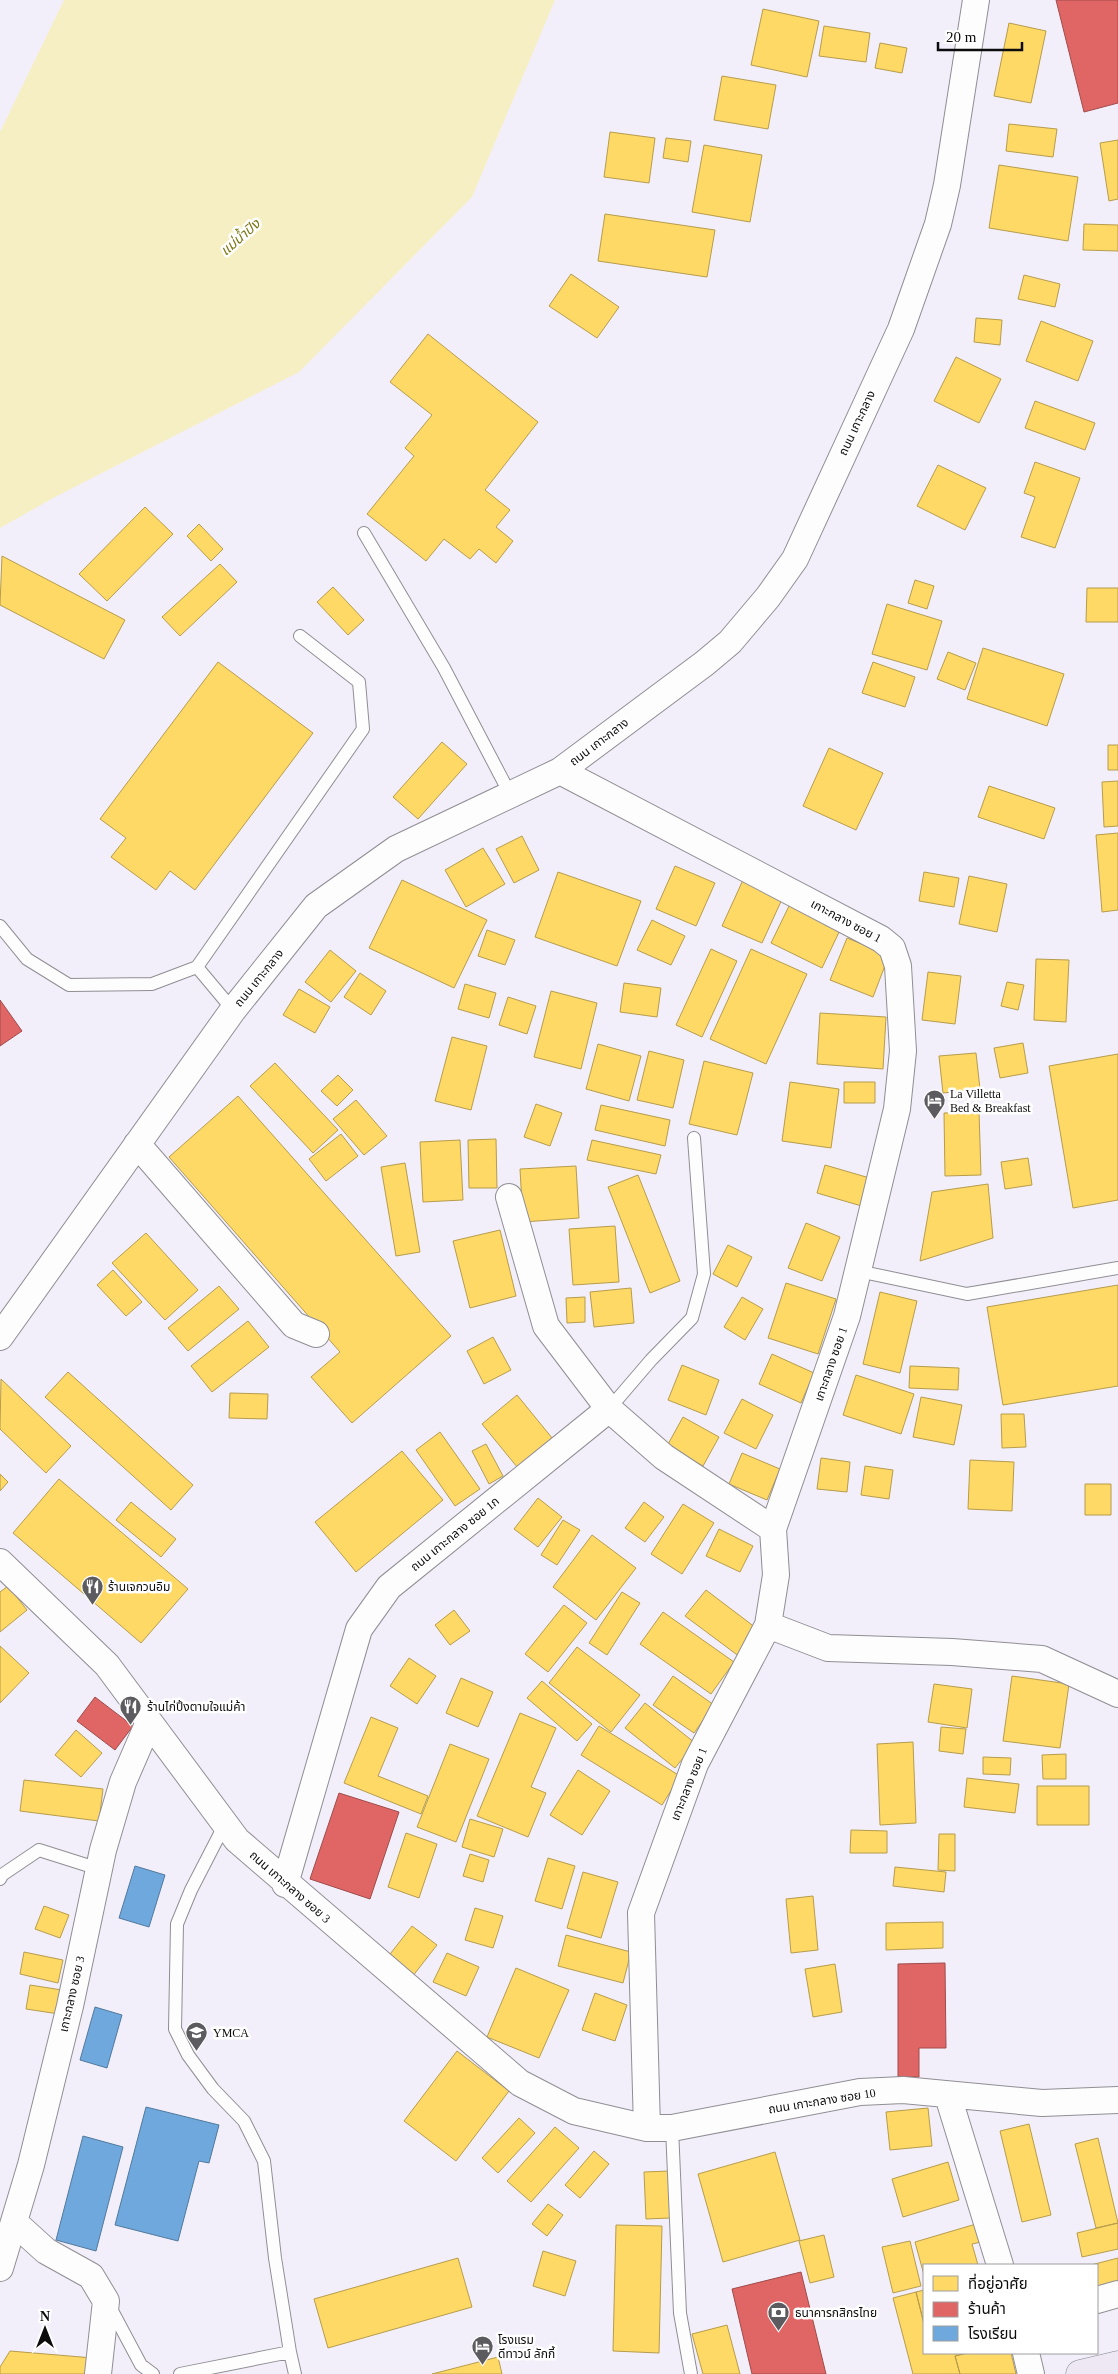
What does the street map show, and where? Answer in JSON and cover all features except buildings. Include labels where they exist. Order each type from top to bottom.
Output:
[{"type":"main road","points":[[1080,2374],[1118,2365]]},
{"type":"street","name":"ถนน เกาะกลาง","points":[[0,1337],[233,1010],[316,906],[396,850],[560,771],[730,642],[794,559],[901,329],[938,224],[948,185],[976,0]]},
{"type":"street","name":"เกาะกลาง ซอย 1","points":[[560,771],[872,934],[892,948],[898,966],[903,1051],[897,1109],[847,1316],[773,1529],[776,1575],[768,1625],[695,1764],[641,1913],[659,2128]]},
{"type":"street","points":[[137,1144],[294,1325],[316,1334]]},
{"type":"street","points":[[509,1197],[546,1326],[609,1409],[664,1456],[773,1529]]},
{"type":"street","name":"ถนน เกาะกลาง ซอย 1ก","points":[[285,1884],[359,1629],[389,1587],[609,1409]]},
{"type":"street","name":"ถนน เกาะกลาง ซอย 3","points":[[0,1562],[107,1665],[237,1840],[285,1884],[520,2083],[574,2111],[659,2128]]},
{"type":"street","points":[[768,1625],[828,1648],[952,1652],[1042,1659],[1118,1694]]},
{"type":"street","name":"เกาะกลาง ซอย 3","points":[[0,2268],[32,2165],[70,2006],[99,1869],[123,1782],[149,1722]]},
{"type":"street","name":"ถนน เกาะกลาง ซอย 10","points":[[659,2128],[860,2092],[903,2090],[948,2096],[1042,2103],[1118,2100]]},
{"type":"street","points":[[948,2096],[1000,2264]]},
{"type":"street","points":[[14,2222],[46,2251],[91,2276],[106,2301],[98,2374]]},
{"type":"street","points":[[1098,2300],[1118,2294]]},
{"type":"street","points":[[1026,2354],[1031,2374]]},
{"type":"lane","points":[[364,533],[444,668],[510,794]]},
{"type":"lane","points":[[0,926],[27,959],[69,985],[152,984],[197,967],[363,729],[359,682],[300,636]]},
{"type":"lane","points":[[197,967],[233,1010]]},
{"type":"lane","points":[[609,1409],[651,1360],[692,1318],[704,1274],[694,1138]]},
{"type":"lane","points":[[858,1271],[966,1294],[1118,1268]]},
{"type":"lane","points":[[225,1824],[191,1890],[177,1924],[175,2029],[188,2055],[213,2089],[244,2121],[264,2162],[275,2258],[295,2374]]},
{"type":"lane","points":[[0,1880],[2,1875],[39,1850],[99,1869]]},
{"type":"lane","points":[[659,2128],[680,2313],[691,2374]]},
{"type":"lane","points":[[106,2301],[141,2365],[153,2374]]},
{"type":"lane","points":[[180,2374],[290,2352]]},
{"type":"water","name":"แม่น้ำปิง","points":[[64,0],[555,0],[472,197],[299,372],[55,497],[0,528],[0,132]]},
{"type":"place","name":"La Villetta Bed & Breakfast","points":[[934,1120]]},
{"type":"place","name":"ร้านเจกวนอิม","points":[[92,1606]]},
{"type":"place","name":"ร้านไก่ปิ้งตามใจแม่ค้า","points":[[131,1726]]},
{"type":"place","name":"YMCA","points":[[197,2052]]},
{"type":"place","name":"ธนาคารกสิกรไทย","points":[[779,2332]]},
{"type":"place","name":"โรงแรม ดีทาวน์ ลักกี้","points":[[482,2366]]}]
